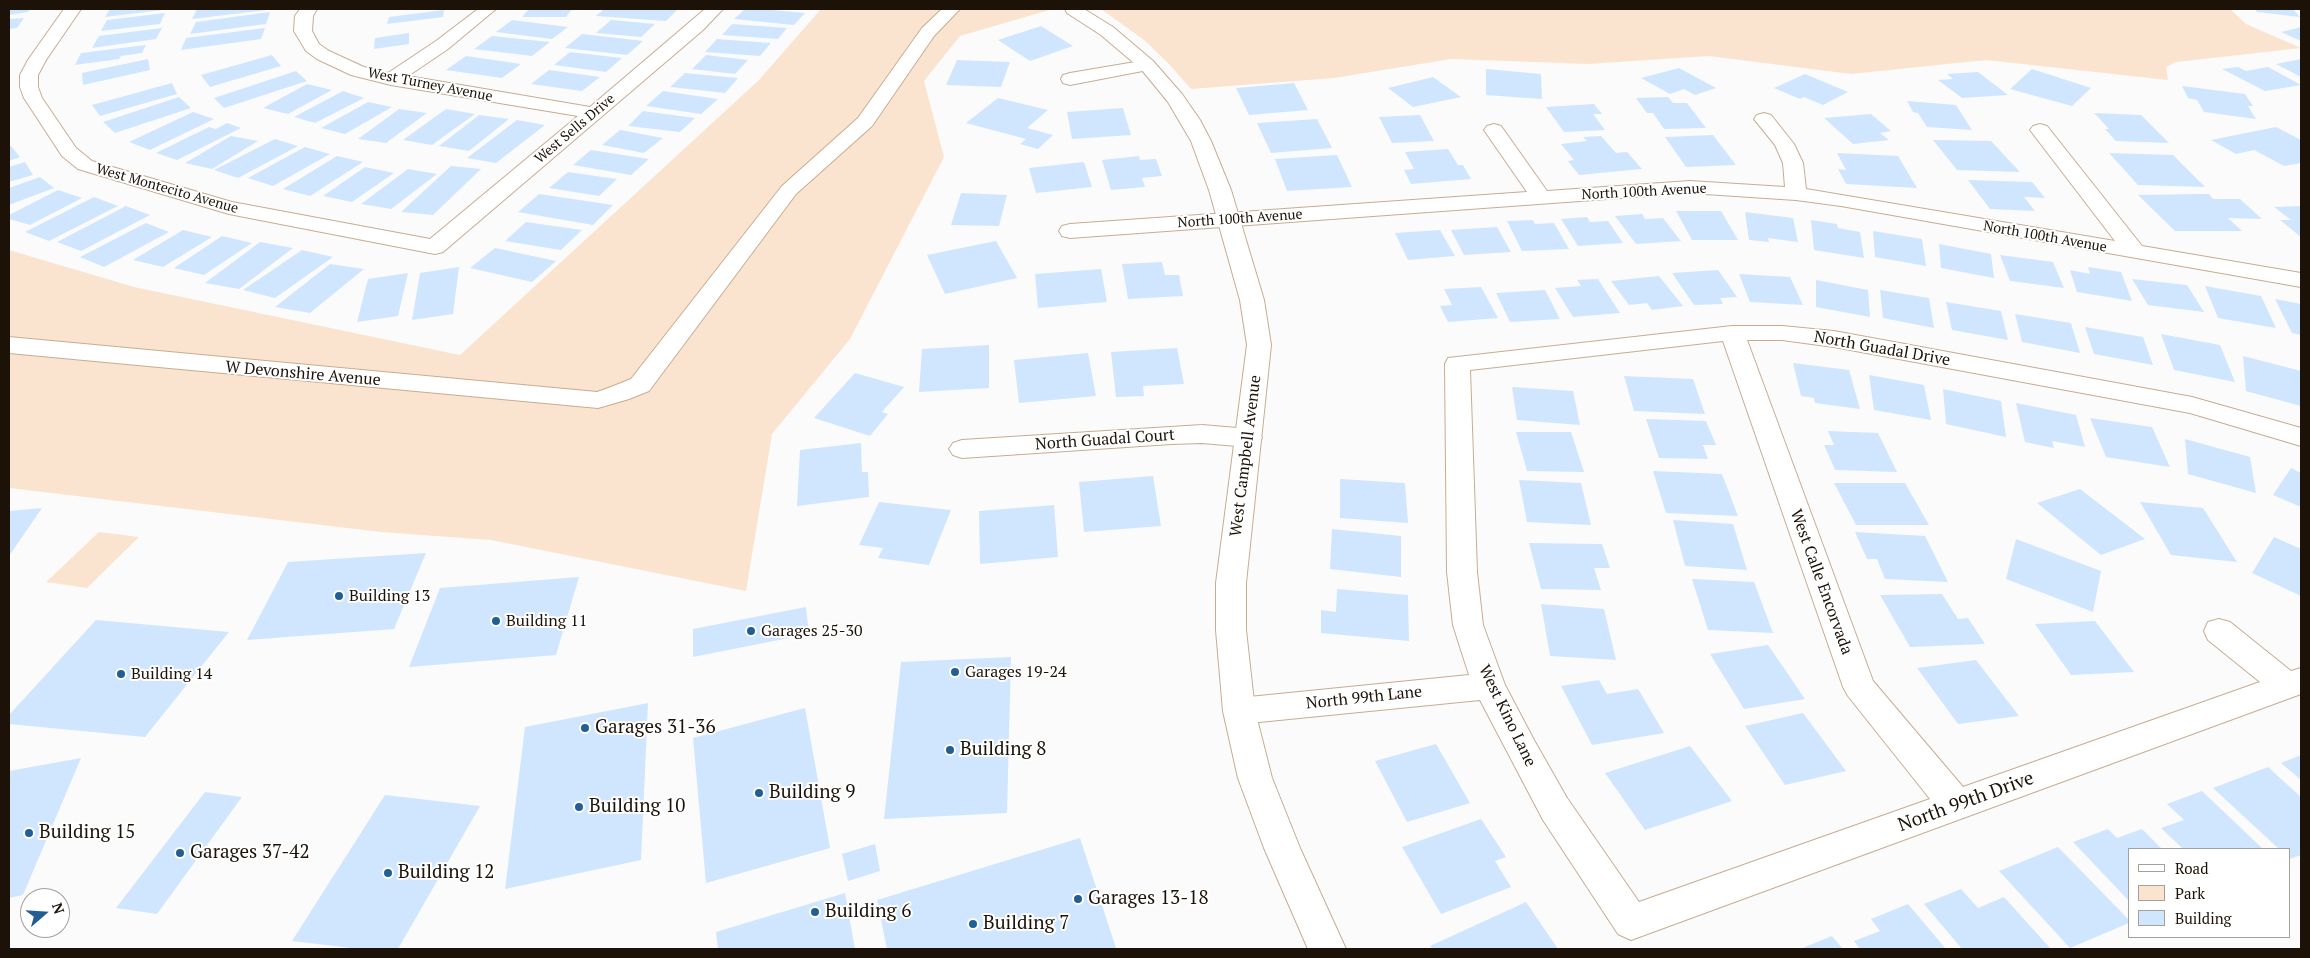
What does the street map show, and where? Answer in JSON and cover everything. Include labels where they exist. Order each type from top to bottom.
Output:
[{"type":"street","name":"West Montecito Avenue","points":[[72,9],[37,60],[29,76],[29,87],[68,152],[85,164],[229,208],[435,247]]},
{"type":"street","name":"West Turney Avenue","points":[[308,9],[304,16],[303,31],[312,46],[323,56],[358,71],[391,80],[594,113]]},
{"type":"street","points":[[391,80],[442,45],[488,9]]},
{"type":"street","name":"West Sells Drive","points":[[435,247],[697,26],[714,9]]},
{"type":"street","name":"W Devonshire Avenue","points":[[9,345],[598,400],[640,385],[789,190],[865,122],[928,32],[951,9]]},
{"type":"street","name":"West Campbell Avenue","points":[[1074,9],[1115,37],[1146,65],[1175,98],[1201,140],[1220,190],[1252,300],[1259,345],[1231,583],[1231,630],[1239,712],[1255,778],[1282,848],[1327,949]]},
{"type":"street","points":[[1070,79],[1146,65]]},
{"type":"street","points":[[1764,119],[1784,144],[1794,163],[1796,194]]},
{"type":"street","points":[[1494,130],[1540,197]]},
{"type":"street","points":[[2040,130],[2135,252]]},
{"type":"street","name":"North 100th Avenue","points":[[1070,231],[1690,187],[1796,194],[1842,200],[2301,280]]},
{"type":"street","name":"North Guadal Drive","points":[[1457,364],[1732,332],[1782,333],[1853,343],[2192,405],[2301,437]]},
{"type":"street","name":"West Calle Encorvada","points":[[1732,332],[1859,687],[1956,805]]},
{"type":"street","name":"West Kino Lane","points":[[1457,364],[1462,572],[1468,625],[1489,686],[1522,750],[1555,808],[1631,922]]},
{"type":"street","name":"North Guadal Court","points":[[962,449],[1171,435],[1202,434],[1249,438]]},
{"type":"street","points":[[2219,631],[2294,684]]},
{"type":"street","name":"North 99th Drive","points":[[1631,922],[2294,684]]},
{"type":"street","name":"North 99th Lane","points":[[1239,712],[1489,686]]},
{"type":"green space","points":[[821,9],[1053,9],[960,36],[924,81],[944,157],[850,339],[772,434],[746,591],[491,540],[381,532],[9,488],[9,250],[134,287],[460,355],[759,80]]},
{"type":"green space","points":[[1101,9],[2230,9],[2246,24],[2301,48],[2176,62],[2166,67],[2168,80],[1986,60],[1851,74],[1709,56],[1588,64],[1451,59],[1334,78],[1191,89],[1144,40]]},
{"type":"green space","points":[[99,532],[139,537],[87,588],[46,582]]},
{"type":"building","points":[[9,9],[30,9],[28,12],[9,15]]},
{"type":"building","points":[[110,9],[162,9],[162,10],[105,17]]},
{"type":"building","points":[[197,9],[267,9],[267,10],[192,19]]},
{"type":"building","points":[[529,9],[572,9],[566,17],[522,17]]},
{"type":"building","points":[[604,9],[678,9],[666,21],[596,16]]},
{"type":"building","points":[[745,9],[805,13],[794,25],[734,19]]},
{"type":"building","points":[[2255,9],[2293,9],[2300,17],[2257,12]]},
{"type":"building","points":[[444,10],[443,17],[387,24],[389,17]]},
{"type":"building","points":[[270,12],[266,24],[190,34],[196,22]]},
{"type":"building","points":[[165,13],[160,24],[101,31],[107,20]]},
{"type":"building","points":[[24,18],[17,28],[9,29],[9,19]]},
{"type":"building","points":[[512,20],[568,27],[552,39],[496,32]]},
{"type":"building","points":[[611,20],[655,24],[641,37],[596,33]]},
{"type":"building","points":[[732,24],[787,28],[778,39],[722,35]]},
{"type":"building","points":[[1041,26],[1073,46],[1030,61],[998,40]]},
{"type":"building","points":[[2301,27],[2301,41],[2281,32]]},
{"type":"building","points":[[162,28],[156,39],[92,48],[99,36]]},
{"type":"building","points":[[265,28],[261,39],[181,50],[186,38]]},
{"type":"building","points":[[409,33],[409,44],[374,49],[375,38]]},
{"type":"building","points":[[582,34],[643,41],[627,55],[565,48]]},
{"type":"building","points":[[492,36],[550,42],[532,56],[474,49]]},
{"type":"building","points":[[717,39],[771,43],[760,56],[705,52]]},
{"type":"building","points":[[146,45],[142,53],[121,56],[119,59],[75,65],[81,53]]},
{"type":"building","points":[[570,52],[622,58],[606,72],[554,65]]},
{"type":"building","points":[[272,55],[281,66],[210,87],[201,75]]},
{"type":"building","points":[[706,55],[748,60],[735,74],[692,69]]},
{"type":"building","points":[[466,56],[521,64],[502,78],[446,70]]},
{"type":"building","points":[[148,59],[150,70],[83,85],[82,73]]},
{"type":"building","points":[[2301,59],[2301,77],[2276,64]]},
{"type":"building","points":[[957,60],[1010,62],[1001,87],[946,85]]},
{"type":"building","points":[[2238,67],[2246,71],[2268,67],[2301,85],[2265,91],[2222,69]]},
{"type":"building","points":[[1679,68],[1716,88],[1695,95],[1684,89],[1670,94],[1641,78]]},
{"type":"building","points":[[1486,69],[1541,74],[1542,99],[1486,95]]},
{"type":"building","points":[[2032,69],[2091,88],[2072,106],[2010,89]]},
{"type":"building","points":[[549,70],[600,77],[582,91],[531,84]]},
{"type":"building","points":[[296,71],[307,81],[224,108],[214,98]]},
{"type":"building","points":[[1978,72],[2008,95],[1962,98],[1938,80],[1953,79],[1947,74]]},
{"type":"building","points":[[685,73],[738,78],[725,93],[670,87]]},
{"type":"building","points":[[1805,74],[1848,92],[1823,105],[1804,97],[1800,99],[1774,88]]},
{"type":"building","points":[[1433,77],[1461,97],[1413,107],[1388,88]]},
{"type":"building","points":[[172,83],[177,94],[100,116],[92,105]]},
{"type":"building","points":[[1294,83],[1308,110],[1249,115],[1236,88]]},
{"type":"building","points":[[307,84],[332,90],[288,114],[263,108]]},
{"type":"building","points":[[2182,86],[2245,94],[2253,106],[2248,106],[2256,119],[2204,112],[2197,100],[2188,98]]},
{"type":"building","points":[[343,91],[364,98],[315,123],[294,117]]},
{"type":"building","points":[[663,91],[718,99],[701,114],[646,106]]},
{"type":"building","points":[[179,97],[191,108],[115,133],[103,122]]},
{"type":"building","points":[[1668,97],[1673,103],[1687,103],[1706,128],[1664,129],[1653,113],[1647,113],[1636,98]]},
{"type":"building","points":[[998,98],[1048,110],[1027,128],[1053,135],[1038,149],[1020,144],[1026,139],[966,123]]},
{"type":"building","points":[[1907,101],[1956,105],[1972,130],[1927,127],[1918,113],[1913,112]]},
{"type":"building","points":[[368,102],[392,107],[345,134],[321,128]]},
{"type":"building","points":[[1594,104],[1602,114],[1593,114],[1605,130],[1564,132],[1546,107]]},
{"type":"building","points":[[1123,108],[1131,135],[1072,139],[1067,112]]},
{"type":"building","points":[[399,109],[427,113],[386,143],[358,139]]},
{"type":"building","points":[[446,109],[475,114],[432,145],[403,140]]},
{"type":"building","points":[[643,111],[695,118],[680,132],[628,126]]},
{"type":"building","points":[[193,112],[214,119],[150,150],[129,142]]},
{"type":"building","points":[[2094,113],[2141,115],[2169,143],[2116,141],[2105,129],[2109,129]]},
{"type":"building","points":[[1871,114],[1891,131],[1880,133],[1889,140],[1853,144],[1824,118]]},
{"type":"building","points":[[479,115],[509,119],[469,151],[439,146]]},
{"type":"building","points":[[1420,115],[1434,141],[1392,143],[1379,117]]},
{"type":"building","points":[[1317,119],[1332,148],[1271,153],[1257,123]]},
{"type":"building","points":[[517,120],[545,125],[496,163],[467,158]]},
{"type":"building","points":[[227,123],[241,128],[177,160],[156,153],[209,127],[216,129]]},
{"type":"building","points":[[2276,127],[2301,140],[2301,163],[2284,166],[2254,150],[2236,154],[2211,140]]},
{"type":"building","points":[[620,130],[663,138],[644,153],[602,145]]},
{"type":"building","points":[[1713,135],[1736,165],[1686,167],[1665,137]]},
{"type":"building","points":[[231,136],[258,141],[212,169],[185,163]]},
{"type":"building","points":[[1601,136],[1616,153],[1627,152],[1642,169],[1579,175],[1568,161],[1574,160],[1561,144],[1587,141],[1583,137]]},
{"type":"building","points":[[275,139],[298,146],[238,178],[214,170]]},
{"type":"building","points":[[1933,140],[1991,141],[2020,172],[1957,170]]},
{"type":"building","points":[[11,146],[20,157],[9,161],[9,147]]},
{"type":"building","points":[[305,147],[330,154],[273,186],[248,178]]},
{"type":"building","points":[[1448,149],[1458,165],[1463,165],[1471,179],[1411,184],[1404,170],[1414,169],[1405,152]]},
{"type":"building","points":[[591,150],[649,159],[631,175],[573,165]]},
{"type":"building","points":[[1837,153],[1898,156],[1917,188],[1846,184],[1838,169],[1846,170]]},
{"type":"building","points":[[2109,153],[2173,155],[2205,187],[2138,185]]},
{"type":"building","points":[[1337,155],[1352,187],[1287,191],[1275,159]]},
{"type":"building","points":[[337,156],[363,162],[310,196],[283,189]]},
{"type":"building","points":[[1139,156],[1140,160],[1156,159],[1162,176],[1142,178],[1145,187],[1111,190],[1102,160]]},
{"type":"building","points":[[25,162],[33,175],[9,182],[9,167]]},
{"type":"building","points":[[1084,162],[1092,187],[1036,193],[1029,168]]},
{"type":"building","points":[[451,166],[481,169],[433,215],[401,212]]},
{"type":"building","points":[[365,167],[394,173],[352,202],[323,196]]},
{"type":"building","points":[[408,169],[437,174],[391,209],[361,204]]},
{"type":"building","points":[[568,172],[617,179],[599,196],[549,188]]},
{"type":"building","points":[[40,177],[54,188],[9,205],[9,188]]},
{"type":"building","points":[[1968,180],[2032,182],[2045,198],[2024,197],[2035,211],[1990,209]]},
{"type":"building","points":[[58,190],[82,198],[30,225],[9,219],[9,215]]},
{"type":"building","points":[[961,193],[1007,195],[999,226],[951,225]]},
{"type":"building","points":[[539,194],[613,205],[593,225],[518,212]]},
{"type":"building","points":[[2209,194],[2213,199],[2240,199],[2262,219],[2228,218],[2242,231],[2175,231],[2138,195]]},
{"type":"building","points":[[94,197],[118,206],[49,241],[25,232]]},
{"type":"building","points":[[126,206],[150,215],[81,251],[57,242]]},
{"type":"building","points":[[2301,206],[2301,237],[2280,220],[2291,220],[2274,207]]},
{"type":"building","points":[[1676,211],[1721,211],[1738,240],[1692,240]]},
{"type":"building","points":[[1745,212],[1793,218],[1798,242],[1768,238],[1769,242],[1749,240]]},
{"type":"building","points":[[1642,214],[1645,219],[1663,218],[1681,241],[1636,244],[1615,216]]},
{"type":"building","points":[[1587,217],[1590,222],[1608,221],[1623,243],[1578,246],[1561,219]]},
{"type":"building","points":[[1533,220],[1535,224],[1554,223],[1569,249],[1522,251],[1507,221]]},
{"type":"building","points":[[1811,220],[1837,224],[1838,228],[1860,232],[1864,258],[1814,250]]},
{"type":"building","points":[[526,222],[582,230],[561,250],[505,241]]},
{"type":"building","points":[[146,223],[169,232],[104,267],[80,257]]},
{"type":"building","points":[[1497,227],[1511,252],[1464,255],[1451,230]]},
{"type":"building","points":[[183,230],[212,237],[163,267],[133,260]]},
{"type":"building","points":[[1440,230],[1455,256],[1408,260],[1395,233]]},
{"type":"building","points":[[1873,231],[1922,239],[1926,266],[1875,257]]},
{"type":"building","points":[[222,236],[252,243],[204,275],[174,268]]},
{"type":"building","points":[[996,241],[1017,278],[945,294],[927,255]]},
{"type":"building","points":[[260,242],[293,248],[239,289],[205,283]]},
{"type":"building","points":[[1939,244],[1991,254],[1994,278],[1941,268]]},
{"type":"building","points":[[495,248],[556,261],[532,282],[470,268]]},
{"type":"building","points":[[302,250],[333,257],[275,298],[243,290]]},
{"type":"building","points":[[2000,255],[2053,262],[2064,288],[2010,281]]},
{"type":"building","points":[[1162,262],[1165,275],[1179,275],[1183,296],[1128,299],[1122,264]]},
{"type":"building","points":[[330,264],[364,269],[310,313],[275,307]]},
{"type":"building","points":[[459,267],[453,314],[412,320],[420,273]]},
{"type":"building","points":[[2088,267],[2121,272],[2132,301],[2077,292],[2070,270],[2090,274]]},
{"type":"building","points":[[1101,269],[1107,302],[1038,308],[1035,274]]},
{"type":"building","points":[[1718,270],[1737,297],[1720,298],[1723,304],[1694,305],[1672,273]]},
{"type":"building","points":[[408,273],[398,316],[357,322],[368,279]]},
{"type":"building","points":[[1739,274],[1790,277],[1803,305],[1750,302]]},
{"type":"building","points":[[1659,276],[1683,306],[1652,310],[1647,303],[1629,305],[1611,281]]},
{"type":"building","points":[[1598,279],[1620,313],[1573,317],[1555,288],[1581,286],[1577,280]]},
{"type":"building","points":[[2132,279],[2187,285],[2204,312],[2148,305]]},
{"type":"building","points":[[1816,280],[1868,290],[1870,317],[1816,307]]},
{"type":"building","points":[[2205,286],[2261,296],[2276,328],[2218,318]]},
{"type":"building","points":[[1481,287],[1498,318],[1448,322],[1440,306],[1452,305],[1444,289]]},
{"type":"building","points":[[1545,290],[1560,319],[1510,322],[1496,293]]},
{"type":"building","points":[[1880,290],[1929,298],[1934,328],[1883,318]]},
{"type":"building","points":[[2275,299],[2301,304],[2301,335],[2292,333]]},
{"type":"building","points":[[1946,302],[2001,311],[2008,340],[1952,330]]},
{"type":"building","points":[[2015,314],[2071,323],[2080,353],[2022,342]]},
{"type":"building","points":[[2085,327],[2143,337],[2153,365],[2094,354]]},
{"type":"building","points":[[2161,334],[2220,345],[2235,382],[2174,370]]},
{"type":"building","points":[[989,345],[989,388],[919,392],[922,349]]},
{"type":"building","points":[[1177,348],[1184,384],[1143,386],[1144,396],[1116,397],[1111,352]]},
{"type":"building","points":[[1088,353],[1096,396],[1019,403],[1014,360]]},
{"type":"building","points":[[2243,356],[2301,371],[2301,406],[2246,391]]},
{"type":"building","points":[[1793,363],[1849,370],[1860,409],[1815,403],[1814,398],[1801,396]]},
{"type":"building","points":[[855,373],[904,387],[882,412],[888,414],[870,436],[814,418]]},
{"type":"building","points":[[1869,375],[1924,385],[1931,420],[1874,410]]},
{"type":"building","points":[[1624,376],[1693,379],[1705,414],[1634,411]]},
{"type":"building","points":[[1512,387],[1573,391],[1580,425],[1517,420]]},
{"type":"building","points":[[1943,389],[2001,401],[2006,437],[1946,424]]},
{"type":"building","points":[[2016,403],[2076,415],[2085,447],[2052,441],[2054,448],[2025,442]]},
{"type":"building","points":[[2090,418],[2152,427],[2170,467],[2106,457]]},
{"type":"building","points":[[1646,419],[1706,421],[1716,445],[1703,445],[1708,459],[1659,458]]},
{"type":"building","points":[[1828,431],[1878,433],[1897,472],[1835,470],[1824,445],[1834,445]]},
{"type":"building","points":[[1516,432],[1571,432],[1584,472],[1527,471]]},
{"type":"building","points":[[2185,439],[2250,457],[2256,493],[2188,474]]},
{"type":"building","points":[[861,443],[862,472],[868,472],[869,497],[797,506],[800,450]]},
{"type":"building","points":[[2291,468],[2301,473],[2301,507],[2273,495]]},
{"type":"building","points":[[1653,471],[1722,474],[1738,516],[1666,513]]},
{"type":"building","points":[[1153,476],[1161,526],[1084,532],[1079,482]]},
{"type":"building","points":[[1340,479],[1405,483],[1408,523],[1340,518]]},
{"type":"building","points":[[1519,480],[1581,483],[1591,525],[1527,522]]},
{"type":"building","points":[[1834,483],[1905,483],[1929,525],[1856,525]]},
{"type":"building","points":[[2080,489],[2145,539],[2101,555],[2037,503]]},
{"type":"building","points":[[879,502],[951,510],[929,565],[878,558],[883,548],[859,545]]},
{"type":"building","points":[[2140,502],[2203,508],[2237,562],[2171,555]]},
{"type":"building","points":[[1054,505],[1058,557],[980,564],[979,511]]},
{"type":"building","points":[[42,508],[9,556],[9,511]]},
{"type":"building","points":[[1673,520],[1733,524],[1747,570],[1685,566]]},
{"type":"building","points":[[1332,529],[1401,536],[1401,577],[1330,569]]},
{"type":"building","points":[[1855,532],[1925,536],[1948,582],[1885,579],[1877,559],[1867,559]]},
{"type":"building","points":[[2274,537],[2301,549],[2301,596],[2252,573]]},
{"type":"building","points":[[2016,539],[2101,571],[2093,612],[2006,579]]},
{"type":"building","points":[[1529,543],[1602,544],[1610,568],[1594,568],[1601,590],[1541,589]]},
{"type":"building","name":"Building 13","points":[[426,553],[394,629],[247,640],[288,562]]},
{"type":"building","name":"Building 11","points":[[579,577],[556,655],[409,667],[440,588]]},
{"type":"building","points":[[1692,579],[1754,582],[1773,633],[1708,630]]},
{"type":"building","points":[[1337,589],[1408,595],[1409,641],[1321,633],[1321,610],[1336,612]]},
{"type":"building","points":[[1942,594],[1958,619],[1968,618],[1985,644],[1910,647],[1880,595]]},
{"type":"building","points":[[1541,604],[1604,609],[1616,660],[1550,656]]},
{"type":"building","name":"Garages 25-30","points":[[806,607],[809,634],[693,657],[693,629]]},
{"type":"building","name":"Building 14","points":[[96,620],[229,632],[145,737],[9,724],[9,715]]},
{"type":"building","points":[[2095,621],[2134,672],[2071,675],[2035,624]]},
{"type":"building","points":[[1768,645],[1805,699],[1744,709],[1710,654]]},
{"type":"building","name":"Building 8","points":[[1011,657],[1007,813],[884,819],[901,662]]},
{"type":"building","points":[[1976,660],[2019,716],[1958,724],[1917,668]]},
{"type":"building","points":[[1599,680],[1607,694],[1638,689],[1664,733],[1592,745],[1561,686]]},
{"type":"building","name":"Building 10","points":[[648,703],[641,860],[505,889],[525,727]]},
{"type":"building","name":"Building 9","points":[[805,708],[830,848],[706,883],[693,738]]},
{"type":"building","points":[[1803,713],[1846,771],[1785,785],[1745,726]]},
{"type":"building","points":[[1436,744],[1470,803],[1407,822],[1375,761]]},
{"type":"building","points":[[1690,746],[1732,801],[1645,830],[1605,773]]},
{"type":"building","points":[[2301,755],[2301,780],[2281,763]]},
{"type":"building","name":"Building 15","points":[[81,758],[26,888],[20,888],[20,896],[9,898],[9,771]]},
{"type":"building","points":[[2268,767],[2301,797],[2301,855],[2290,859],[2290,848],[2278,848],[2213,788]]},
{"type":"building","points":[[2202,791],[2262,848],[2182,848],[2161,828],[2184,820],[2167,804]]},
{"type":"building","name":"Garages 37-42","points":[[205,792],[242,797],[157,914],[116,908]]},
{"type":"building","name":"Building 12","points":[[385,795],[480,806],[398,949],[359,949],[292,941]]},
{"type":"building","points":[[1481,819],[1506,857],[1495,861],[1511,887],[1441,914],[1402,847]]},
{"type":"building","points":[[2108,829],[2117,838],[2142,829],[2161,848],[2128,848],[2128,900],[2073,842]]},
{"type":"building","name":"Building 7","points":[[1080,838],[1116,948],[887,949],[877,900]]},
{"type":"building","points":[[875,844],[880,871],[848,881],[842,854]]},
{"type":"building","points":[[2058,847],[2128,919],[2128,923],[2070,948],[1999,871]]},
{"type":"building","points":[[1961,889],[1978,908],[2004,897],[2050,948],[1962,949],[1924,904]]},
{"type":"building","name":"Building 6","points":[[845,893],[855,949],[718,949],[716,932]]},
{"type":"building","points":[[1526,902],[1558,949],[1433,949],[1430,946]]},
{"type":"building","points":[[1908,904],[1946,949],[1860,949],[1854,941],[1880,931],[1871,919]]},
{"type":"building","points":[[1832,936],[1843,949],[1800,949]]},
{"type":"place","name":"Building 13","points":[[339,596]]},
{"type":"place","name":"Building 11","points":[[496,621]]},
{"type":"place","name":"Garages 25-30","points":[[751,631]]},
{"type":"place","name":"Garages 19-24","points":[[955,672]]},
{"type":"place","name":"Building 14","points":[[121,674]]},
{"type":"place","name":"Garages 31-36","points":[[585,728]]},
{"type":"place","name":"Building 8","points":[[950,750]]},
{"type":"place","name":"Building 9","points":[[759,793]]},
{"type":"place","name":"Building 10","points":[[579,807]]},
{"type":"place","name":"Building 15","points":[[29,833]]},
{"type":"place","name":"Garages 37-42","points":[[180,853]]},
{"type":"place","name":"Building 12","points":[[388,873]]},
{"type":"place","name":"Garages 13-18","points":[[1078,899]]},
{"type":"place","name":"Building 6","points":[[815,912]]},
{"type":"place","name":"Building 7","points":[[973,924]]}]
